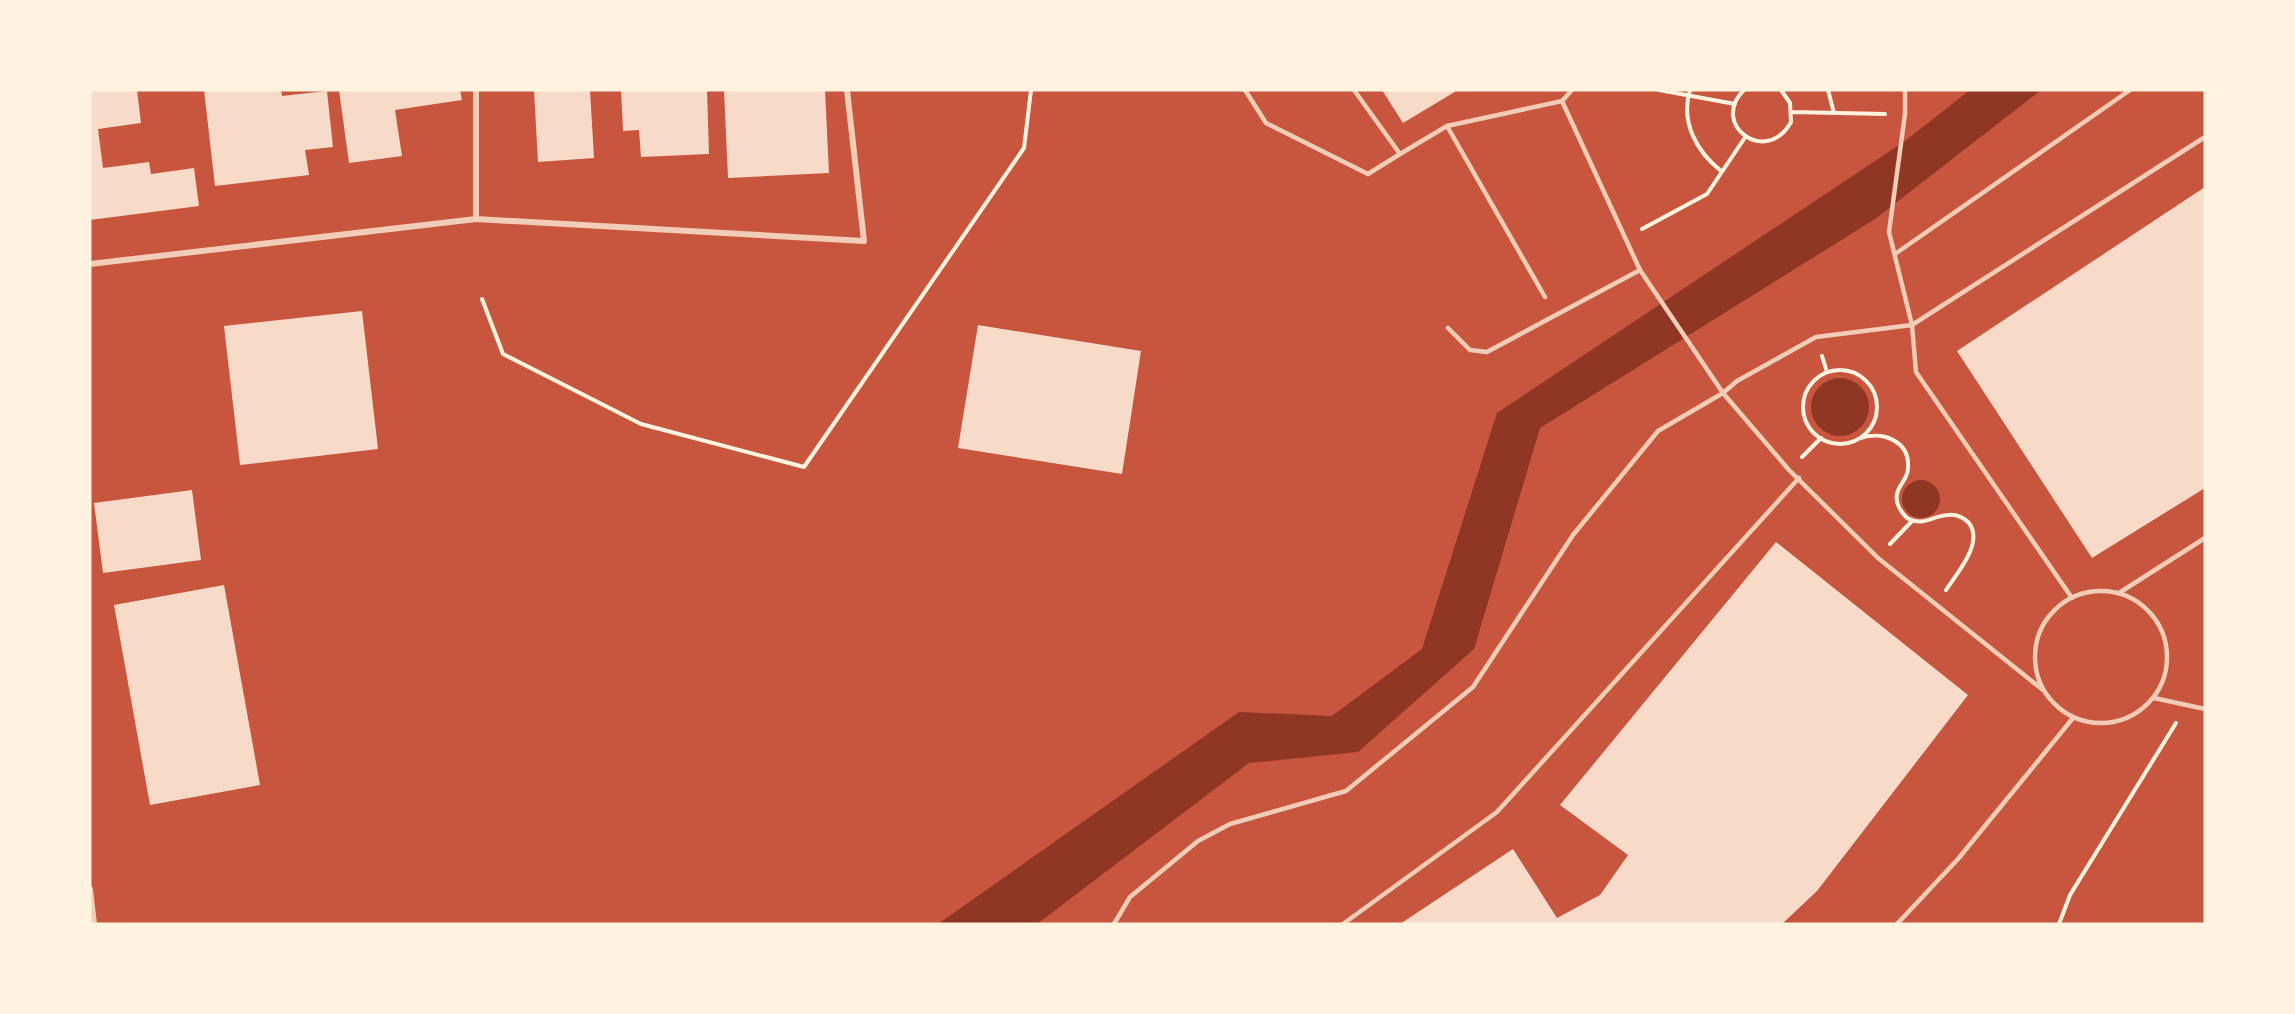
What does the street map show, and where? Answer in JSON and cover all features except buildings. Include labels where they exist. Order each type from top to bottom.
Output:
[{"type":"street","points":[[476,90],[476,219]]},
{"type":"street","points":[[90,264],[476,219],[864,241],[847,90]]},
{"type":"street","points":[[90,889],[94,924]]},
{"type":"lane","points":[[1245,90],[1266,123],[1368,174],[1447,126],[1562,101],[1572,90]]},
{"type":"lane","points":[[1354,90],[1400,154]]},
{"type":"lane","points":[[1905,90],[1903,132],[1889,232],[1912,325],[1916,372],[2072,598]]},
{"type":"lane","points":[[1894,254],[2130,90]]},
{"type":"lane","points":[[1562,101],[1640,270],[1696,355],[1723,393],[1799,478],[1878,558],[2043,690],[2056,706],[2073,718],[2095,724],[2117,722],[2138,713],[2154,698],[2163,683],[2167,666],[2168,649],[2163,632],[2146,607],[2119,593],[2087,592],[2072,598],[2054,610],[2041,628],[2035,648],[2035,670],[2043,690]]},
{"type":"lane","points":[[1447,126],[1545,297]]},
{"type":"lane","points":[[1114,924],[1130,897],[1198,841],[1230,824],[1346,791],[1473,687],[1573,535],[1658,431],[1723,393],[1737,381],[1816,337],[1912,325],[2205,137]]},
{"type":"lane","points":[[1448,328],[1470,350],[1487,352],[1640,270]]},
{"type":"lane","points":[[1343,924],[1497,812],[1799,478]]},
{"type":"lane","points":[[2119,593],[2205,538]]},
{"type":"lane","points":[[2154,698],[2205,709]]},
{"type":"lane","points":[[1897,924],[1958,860],[2073,718]]},
{"type":"path","points":[[482,299],[503,354],[640,424],[804,468],[1024,148],[1031,90]]},
{"type":"path","points":[[1659,90],[1689,93],[1735,104]]},
{"type":"path","points":[[1744,90],[1735,104],[1735,124],[1746,136],[1758,142],[1778,138],[1791,122],[1790,103],[1781,90]]},
{"type":"path","points":[[1828,90],[1834,113]]},
{"type":"path","points":[[1689,93],[1687,116],[1690,130],[1704,155],[1721,171]]},
{"type":"path","points":[[1792,112],[1905,114]]},
{"type":"path","points":[[1624,239],[1707,194],[1746,136]]},
{"type":"path","points":[[1858,439],[1869,430],[1875,419],[1875,396],[1870,385],[1861,377],[1839,370],[1816,379],[1803,400],[1807,424],[1825,441],[1837,444],[1880,435],[1891,438],[1900,445],[1906,455],[1908,467],[1906,478],[1897,494],[1897,503],[1901,512],[1912,521],[1926,523],[1945,515],[1956,515],[1965,519],[1974,536],[1973,544],[1937,606]]},
{"type":"path","points":[[1878,558],[1912,521]]},
{"type":"path","points":[[2059,924],[2070,895],[2187,705]]},
{"type":"shaded area","points":[[1970,90],[2041,90],[1875,219],[1540,428],[1474,649],[1358,752],[1249,763],[1037,924],[938,924],[1239,712],[1332,716],[1422,649],[1497,413],[1905,141]]},
{"type":"shaded area","points":[[1840,378],[1851,380],[1864,391],[1869,407],[1867,418],[1856,431],[1840,436],[1829,434],[1816,423],[1811,407],[1813,396],[1824,383]]},
{"type":"shaded area","points":[[1921,480],[1934,486],[1940,499],[1934,512],[1921,518],[1908,512],[1902,499],[1908,486]]}]
